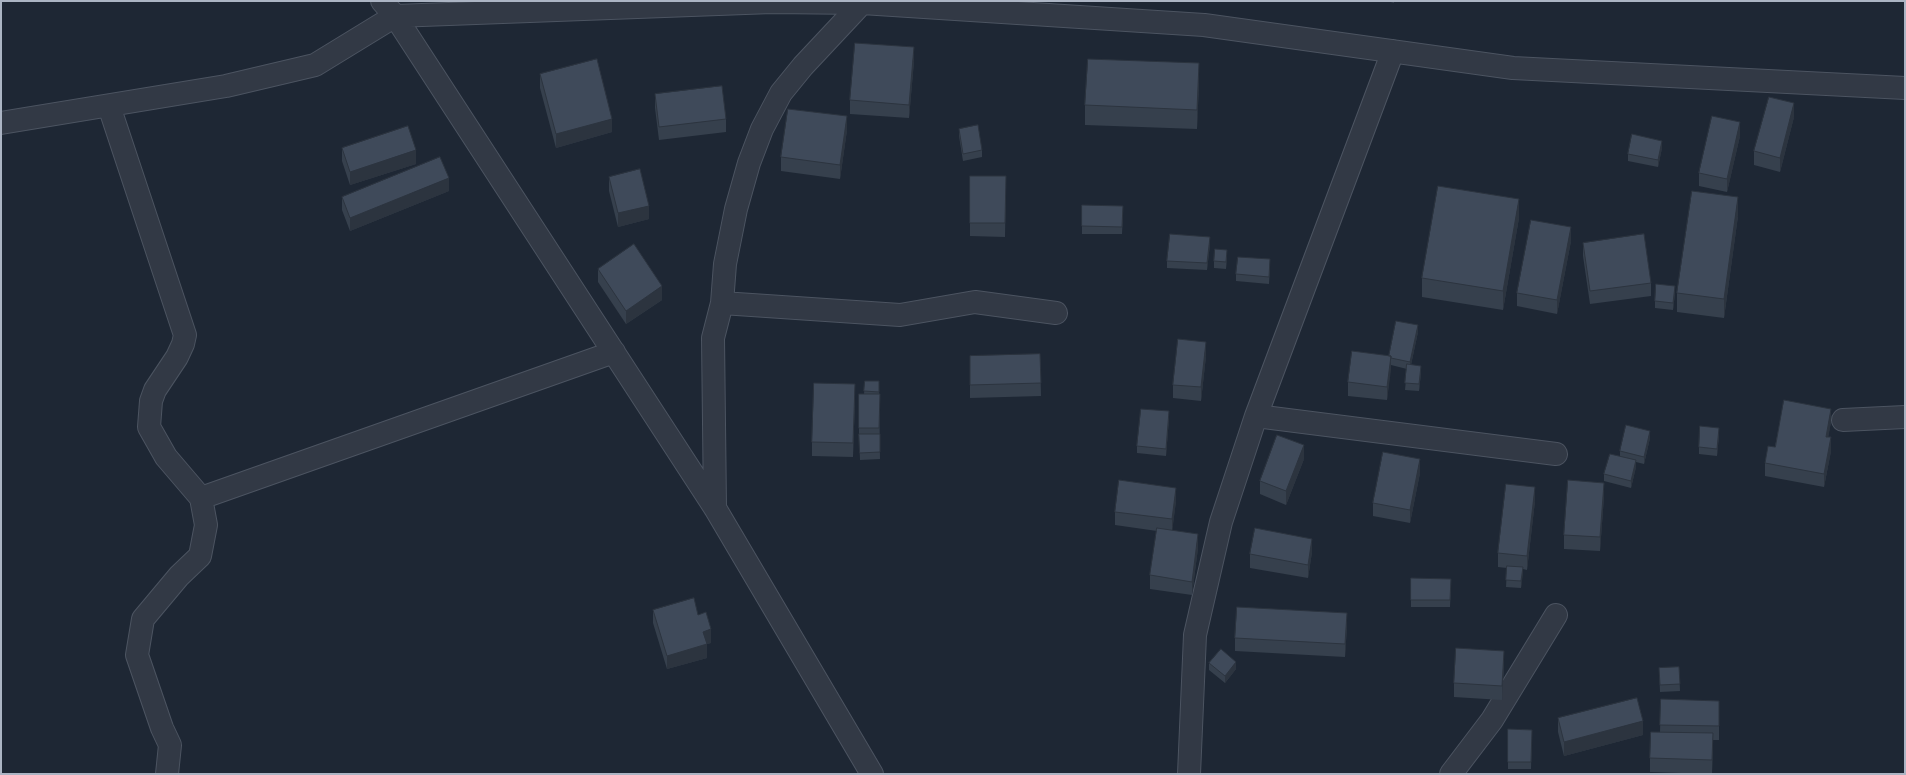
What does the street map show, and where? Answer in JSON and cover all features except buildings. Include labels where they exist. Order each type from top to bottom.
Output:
[{"type":"street","points":[[1,124],[226,86],[315,65],[389,9],[772,2],[1065,9],[1204,25],[1513,68],[1905,88]]},
{"type":"street","points":[[715,508],[713,338],[722,304],[725,264],[736,209],[748,163],[762,129],[781,94],[803,66],[862,3]]},
{"type":"street","points":[[389,9],[715,508],[872,774]]},
{"type":"street","points":[[1189,774],[1195,635],[1221,522],[1256,416],[1393,51]]},
{"type":"street","points":[[109,106],[185,335],[177,357],[155,390],[150,401],[149,427],[166,457],[201,498],[206,525],[200,556],[179,576],[143,619],[137,654],[162,728],[170,745],[167,774]]},
{"type":"street","points":[[722,304],[900,315],[975,302],[1056,314]]},
{"type":"street","points":[[201,498],[614,352]]},
{"type":"street","points":[[1256,416],[1556,454]]},
{"type":"street","points":[[1843,420],[1905,417]]},
{"type":"street","points":[[1451,774],[1492,720],[1556,615]]}]
